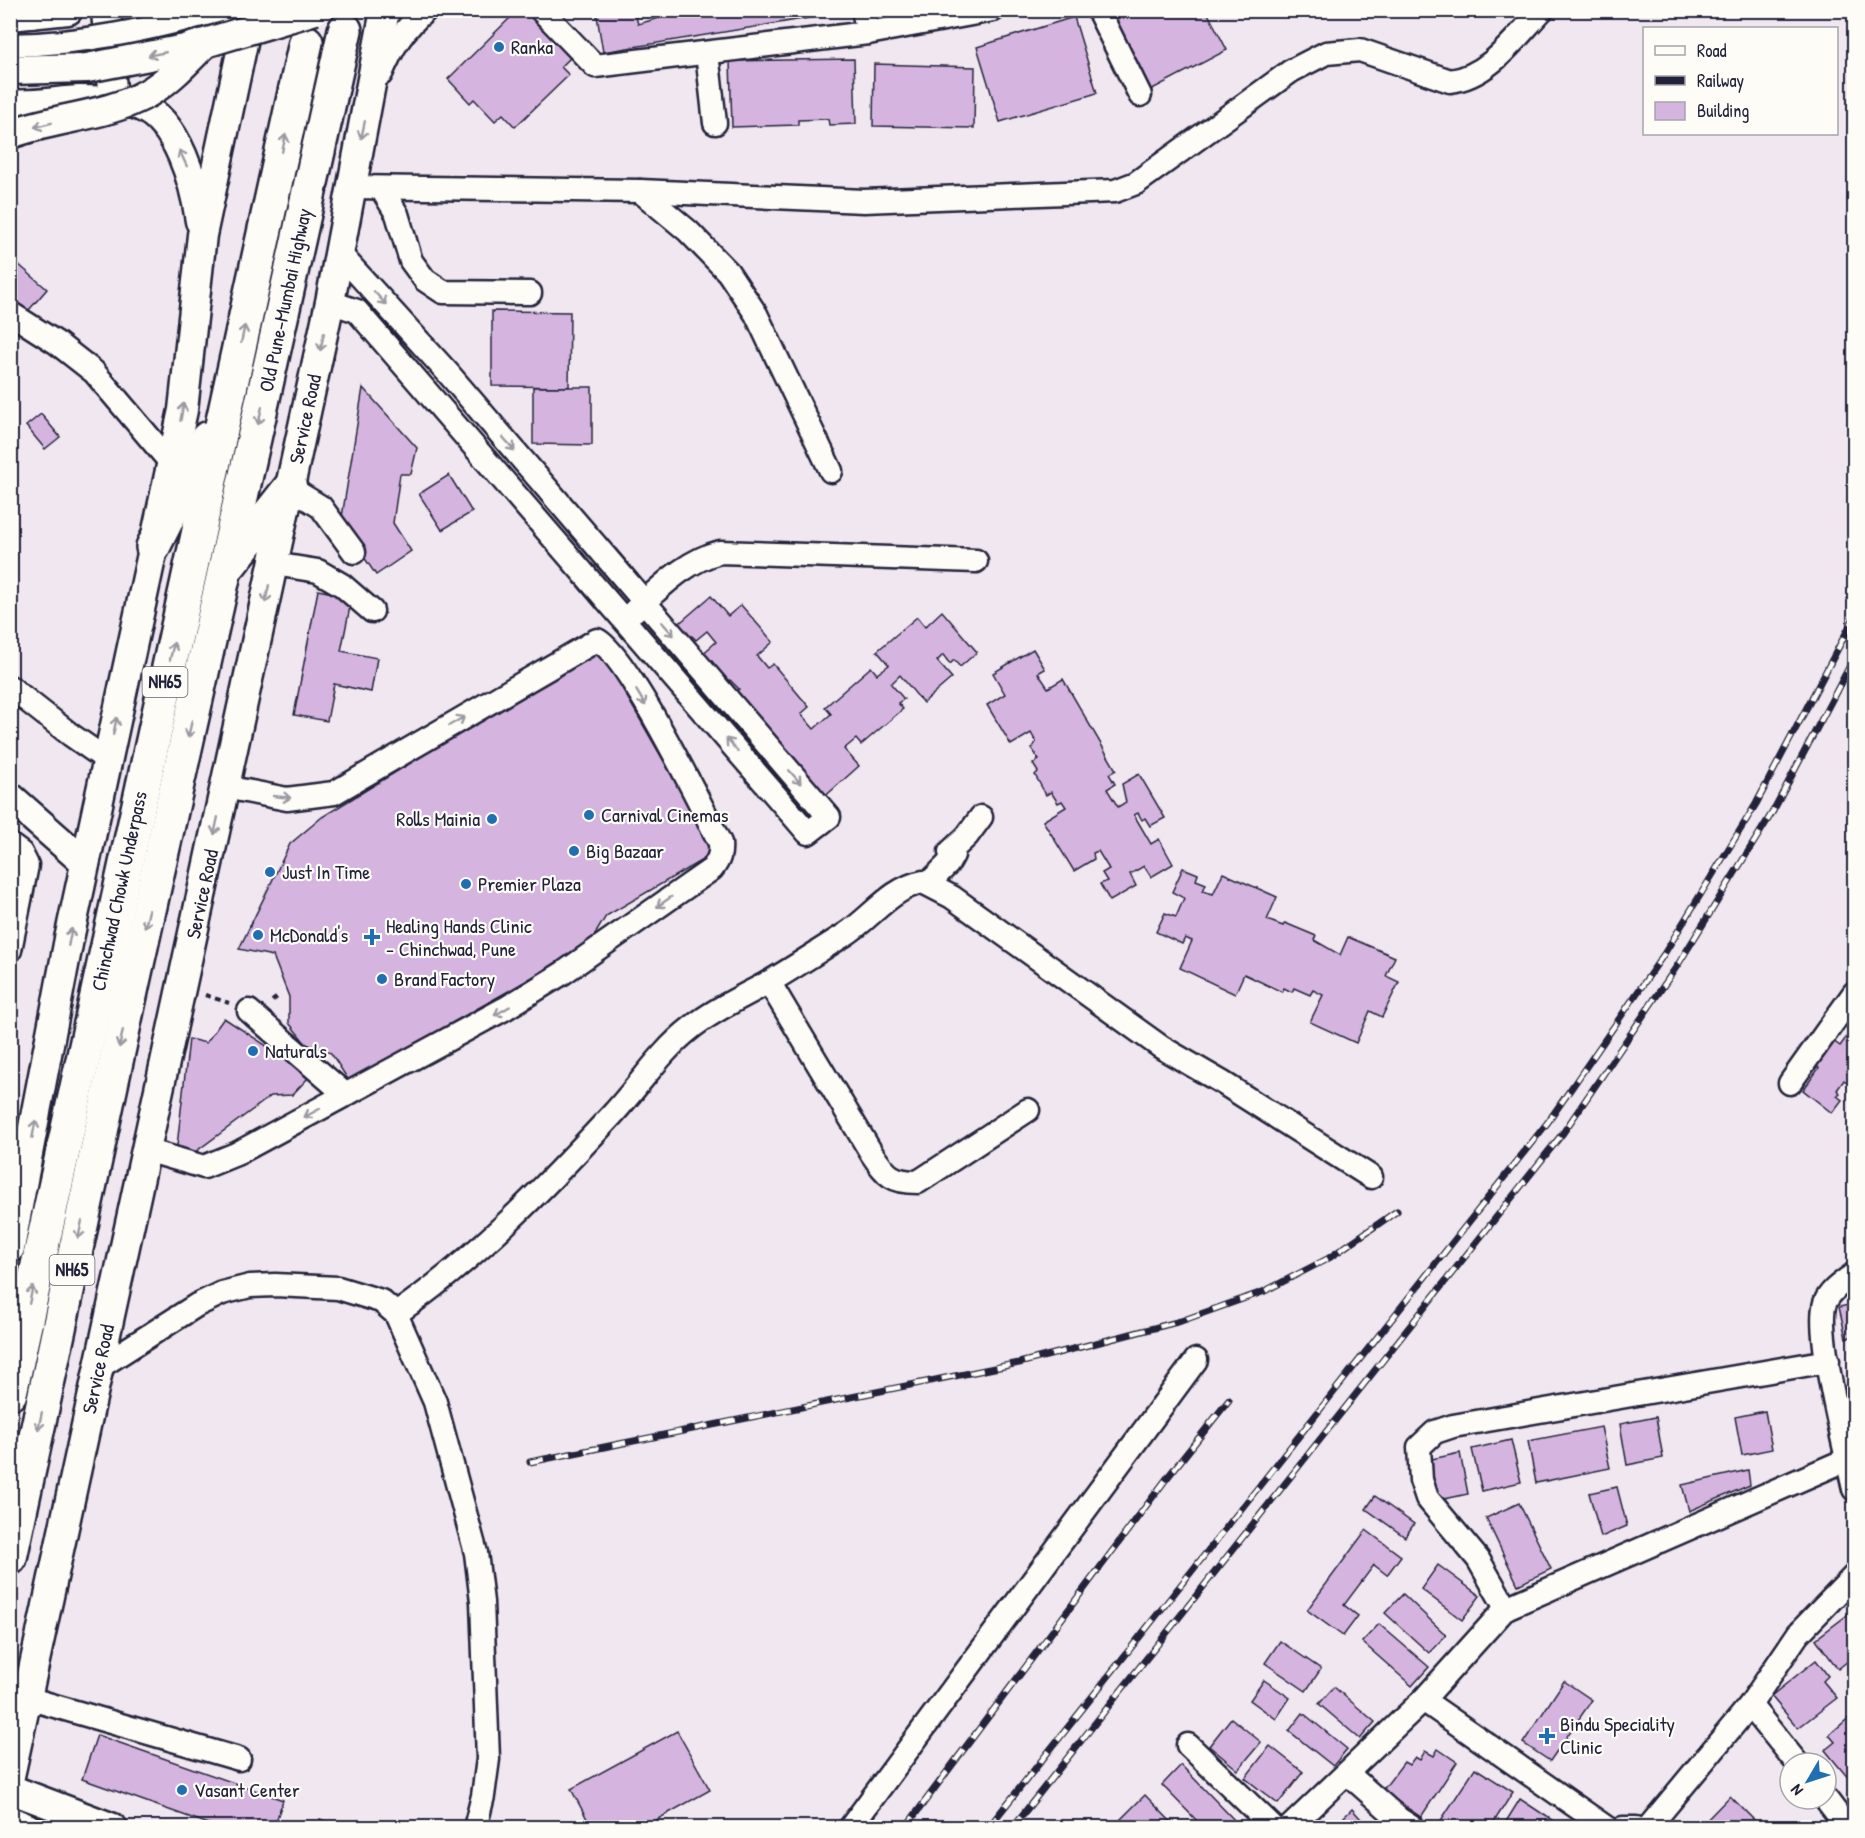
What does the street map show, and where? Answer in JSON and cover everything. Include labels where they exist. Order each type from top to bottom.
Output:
[{"type":"highway","name":"Old Pune–Mumbai Highway","points":[[226,570],[345,30]]},
{"type":"highway","name":"Old Pune–Mumbai Highway","points":[[230,391],[306,42]]},
{"type":"highway","points":[[153,547],[230,391]]},
{"type":"highway","name":"Chinchwad Chowk Underpass","points":[[10,1393],[102,963],[230,391]]},
{"type":"highway","points":[[226,570],[290,488]]},
{"type":"highway","name":"Chinchwad Chowk Underpass","points":[[10,1558],[133,982],[226,570]]},
{"type":"main road","points":[[10,16],[68,10]]},
{"type":"main road","points":[[106,10],[113,103]]},
{"type":"main road","points":[[10,1248],[107,760],[183,410],[202,235],[250,10]]},
{"type":"main road","points":[[10,70],[87,68],[204,44],[315,10]]},
{"type":"main road","name":"Service Road","points":[[10,1776],[330,302],[385,10]]},
{"type":"main road","points":[[10,134],[106,110],[147,94],[175,74],[204,44]]},
{"type":"main road","points":[[13,106],[82,100],[139,105],[157,117],[174,140],[188,169],[197,200],[202,235]]},
{"type":"main road","points":[[10,797],[86,863]]},
{"type":"main road","points":[[10,1792],[113,1827]]},
{"type":"main road","points":[[10,1821],[27,1827]]},
{"type":"street","points":[[10,45],[71,43],[146,30],[221,10]]},
{"type":"street","points":[[369,101],[393,46],[406,27],[426,10]]},
{"type":"street","points":[[541,10],[595,66],[868,33],[993,10]]},
{"type":"street","points":[[863,10],[868,33]]},
{"type":"street","points":[[1098,10],[1140,95]]},
{"type":"street","points":[[351,187],[640,191],[864,201],[1115,191],[1136,183],[1291,70],[1326,53],[1360,50],[1449,81],[1465,79],[1480,72],[1542,10]]},
{"type":"street","points":[[707,53],[715,123]]},
{"type":"street","points":[[381,188],[398,214],[411,261],[425,280],[444,292],[530,293]]},
{"type":"street","points":[[640,191],[688,231],[728,272],[756,314],[831,471]]},
{"type":"street","points":[[330,302],[357,311],[808,833],[829,817],[448,373],[340,254]]},
{"type":"street","points":[[10,313],[57,343],[94,372],[171,463]]},
{"type":"street","points":[[427,391],[448,373]]},
{"type":"street","points":[[290,488],[321,507],[354,552]]},
{"type":"street","points":[[563,549],[584,531]]},
{"type":"street","points":[[624,620],[685,567],[703,556],[720,552],[976,561]]},
{"type":"street","points":[[274,564],[318,571],[342,585],[372,611]]},
{"type":"street","points":[[146,1150],[204,1167],[236,1154],[506,1008],[562,973],[712,868],[719,860],[720,843],[680,764],[634,686],[606,647],[597,640],[334,793],[287,799],[225,787]]},
{"type":"street","points":[[10,687],[107,760]]},
{"type":"street","points":[[928,884],[948,864],[953,855],[950,852],[981,818]]},
{"type":"street","points":[[10,844],[21,853],[27,865],[10,950]]},
{"type":"street","points":[[396,1314],[441,1283],[553,1178],[627,1099],[658,1060],[690,1028],[723,1005],[769,981],[862,924],[907,885],[923,882],[952,897],[1161,1047],[1223,1083],[1371,1178]]},
{"type":"street","points":[[769,981],[872,1154],[882,1169],[899,1182],[918,1182],[1028,1110]]},
{"type":"street","points":[[1790,1083],[1854,993]]},
{"type":"street","points":[[249,1011],[346,1095]]},
{"type":"street","points":[[1854,1274],[1836,1287],[1826,1300],[1822,1316],[1828,1361],[1854,1489]]},
{"type":"street","points":[[98,1368],[197,1305],[222,1293],[250,1286],[338,1288],[381,1301],[396,1314],[435,1402],[476,1553],[482,1613],[488,1759],[483,1796],[474,1827]]},
{"type":"street","points":[[850,1827],[1196,1360]]},
{"type":"street","points":[[1506,1608],[1478,1559],[1427,1498],[1421,1480],[1419,1447],[1435,1432],[1453,1426],[1828,1361]]},
{"type":"street","points":[[1289,1827],[1423,1700],[1506,1608],[1848,1460]]},
{"type":"street","points":[[1648,1827],[1750,1705],[1798,1634],[1854,1576]]},
{"type":"street","points":[[27,1698],[239,1759]]},
{"type":"street","points":[[1423,1700],[1607,1827]]},
{"type":"street","points":[[1750,1705],[1787,1751]]},
{"type":"street","points":[[1188,1744],[1274,1827]]},
{"type":"street","points":[[1347,1773],[1399,1819],[1413,1827]]},
{"type":"street","points":[[1835,1811],[1848,1827]]},
{"type":"street","points":[[1623,1827],[1636,1827]]},
{"type":"building","points":[[518,10],[524,10],[570,58],[561,67],[569,75],[515,127],[503,114],[495,121],[474,99],[470,103],[448,79]]},
{"type":"building","points":[[596,10],[634,10],[638,24],[666,16],[665,10],[851,11],[603,52]]},
{"type":"building","points":[[1129,10],[1206,10],[1227,50],[1139,96],[1101,25]]},
{"type":"building","points":[[1074,17],[1097,93],[1000,122],[977,47]]},
{"type":"building","points":[[854,59],[856,124],[829,125],[828,119],[798,120],[798,125],[732,127],[730,61]]},
{"type":"building","points":[[874,64],[975,67],[974,128],[873,126]]},
{"type":"building","points":[[18,264],[47,289],[23,317],[10,306],[10,273]]},
{"type":"building","points":[[492,311],[570,312],[569,387],[492,386]]},
{"type":"building","points":[[533,387],[592,387],[592,445],[533,444]]},
{"type":"building","points":[[363,388],[417,448],[411,474],[400,474],[393,523],[411,551],[376,575],[341,523]]},
{"type":"building","points":[[41,414],[60,437],[45,449],[26,426]]},
{"type":"building","points":[[449,475],[472,512],[442,530],[419,494]]},
{"type":"building","points":[[616,549],[637,574],[596,608],[575,583]]},
{"type":"building","points":[[318,590],[352,597],[341,651],[377,658],[371,692],[334,684],[327,721],[294,715]]},
{"type":"building","points":[[711,596],[728,616],[741,605],[773,642],[757,656],[767,668],[773,664],[809,707],[801,714],[814,729],[831,714],[825,707],[871,667],[877,674],[889,665],[877,651],[917,617],[925,627],[942,611],[977,652],[960,667],[954,660],[950,664],[943,655],[937,661],[952,678],[923,703],[900,675],[891,684],[904,699],[898,703],[903,709],[861,745],[856,739],[844,749],[859,766],[821,800],[731,696],[739,689],[730,680],[725,685],[700,656],[716,642],[707,631],[696,640],[692,636],[687,641],[675,627]]},
{"type":"building","name":"Premier Plaza","points":[[599,648],[716,852],[606,916],[588,946],[349,1081],[331,1053],[306,1044],[289,1023],[289,997],[273,956],[239,949],[290,844],[322,817]]},
{"type":"building","points":[[1033,649],[1045,669],[1038,673],[1048,688],[1063,679],[1116,770],[1109,774],[1115,784],[1107,789],[1118,807],[1126,802],[1122,784],[1139,774],[1165,818],[1150,826],[1145,818],[1142,820],[1138,813],[1134,815],[1151,844],[1159,839],[1173,864],[1151,877],[1144,866],[1130,874],[1136,886],[1110,901],[1100,884],[1107,881],[1102,873],[1109,869],[1098,851],[1093,853],[1094,859],[1074,871],[1043,821],[1066,807],[1062,801],[1058,803],[1051,792],[1046,795],[1035,775],[1038,772],[1033,764],[1039,760],[1032,749],[1036,742],[1031,733],[1011,745],[987,705],[1005,694],[993,673]]},
{"type":"building","points":[[1183,868],[1198,874],[1196,880],[1206,884],[1203,891],[1213,894],[1223,873],[1277,897],[1267,920],[1283,926],[1285,923],[1316,936],[1314,940],[1340,955],[1348,937],[1395,957],[1386,976],[1399,982],[1382,1017],[1370,1011],[1356,1043],[1310,1022],[1323,995],[1313,990],[1310,995],[1294,988],[1292,992],[1284,988],[1282,992],[1244,974],[1235,994],[1180,968],[1192,941],[1185,938],[1182,944],[1156,932],[1165,913],[1176,917],[1184,898],[1172,892]]},
{"type":"building","points":[[224,1018],[311,1075],[292,1095],[271,1096],[191,1155],[177,1146],[189,1039],[206,1043]]},
{"type":"building","points":[[1848,1035],[1854,1040],[1854,1084],[1852,1086],[1844,1080],[1837,1090],[1840,1093],[1837,1096],[1842,1100],[1832,1113],[1803,1090],[1819,1068],[1815,1064],[1833,1041],[1840,1046]]},
{"type":"building","points":[[1854,1132],[1854,1146],[1848,1141]]},
{"type":"building","points":[[1854,1304],[1854,1336],[1846,1338],[1839,1307]]},
{"type":"building","points":[[1765,1411],[1772,1449],[1742,1455],[1735,1417]]},
{"type":"building","points":[[1656,1417],[1663,1458],[1627,1465],[1620,1424]]},
{"type":"building","points":[[1601,1427],[1610,1468],[1536,1483],[1528,1441]]},
{"type":"building","points":[[1511,1440],[1521,1482],[1482,1491],[1472,1449]]},
{"type":"building","points":[[1460,1453],[1468,1494],[1435,1501],[1427,1460]]},
{"type":"building","points":[[1748,1470],[1750,1485],[1689,1511],[1682,1485]]},
{"type":"building","points":[[1617,1487],[1627,1526],[1601,1537],[1589,1493]]},
{"type":"building","points":[[1375,1496],[1414,1524],[1405,1537],[1366,1509]]},
{"type":"building","points":[[1519,1503],[1551,1569],[1518,1585],[1486,1518]]},
{"type":"building","points":[[1366,1530],[1401,1556],[1387,1575],[1374,1565],[1344,1605],[1358,1616],[1343,1636],[1307,1610]]},
{"type":"building","points":[[1438,1565],[1480,1596],[1462,1620],[1421,1589]]},
{"type":"building","points":[[1403,1594],[1446,1635],[1429,1653],[1385,1613]]},
{"type":"building","points":[[1854,1610],[1854,1656],[1838,1669],[1816,1639]]},
{"type":"building","points":[[1379,1624],[1429,1667],[1412,1686],[1362,1642]]},
{"type":"building","points":[[1280,1641],[1321,1669],[1306,1691],[1265,1663]]},
{"type":"building","points":[[1816,1660],[1828,1676],[1823,1681],[1837,1698],[1798,1728],[1771,1696]]},
{"type":"building","points":[[1264,1680],[1290,1698],[1276,1719],[1250,1700]]},
{"type":"building","points":[[1564,1681],[1592,1700],[1550,1761],[1523,1743]]},
{"type":"building","points":[[1334,1687],[1375,1722],[1360,1739],[1319,1704]]},
{"type":"building","points":[[1303,1713],[1347,1749],[1333,1766],[1289,1731]]},
{"type":"building","points":[[1851,1716],[1854,1721],[1854,1774],[1849,1779],[1838,1766],[1838,1751],[1825,1750],[1835,1742],[1829,1735]]},
{"type":"building","points":[[1231,1718],[1261,1742],[1238,1770],[1209,1746]]},
{"type":"building","points":[[677,1731],[710,1790],[642,1828],[592,1828],[571,1789]]},
{"type":"building","name":"Vasant Center","points":[[97,1735],[283,1800],[274,1828],[220,1828],[82,1779]]},
{"type":"building","points":[[1270,1746],[1303,1772],[1278,1804],[1245,1778]]},
{"type":"building","points":[[1438,1749],[1457,1762],[1421,1817],[1382,1791],[1404,1762],[1409,1765],[1415,1757],[1420,1760],[1425,1751],[1434,1756]]},
{"type":"building","points":[[1181,1765],[1241,1828],[1204,1828],[1162,1785]]},
{"type":"building","points":[[1475,1768],[1513,1792],[1490,1828],[1436,1828]]},
{"type":"building","points":[[1145,1795],[1177,1828],[1112,1828]]},
{"type":"building","points":[[1730,1796],[1762,1828],[1699,1828]]},
{"type":"building","points":[[1520,1799],[1555,1822],[1552,1828],[1502,1828]]},
{"type":"building","points":[[1352,1809],[1369,1828],[1333,1828]]},
{"type":"building","points":[[320,1819],[341,1828],[317,1828]]},
{"type":"railway","points":[[988,1828],[1548,1122],[1664,954],[1756,804],[1854,618]]},
{"type":"railway","points":[[1012,1828],[1563,1133],[1679,963],[1772,813],[1854,658]]},
{"type":"railway","points":[[530,1462],[1019,1363],[1181,1321],[1265,1291],[1329,1258],[1397,1211]]},
{"type":"railway","points":[[905,1828],[1167,1478],[1229,1400]]},
{"type":"place","name":"Ranka","points":[[499,47]]},
{"type":"place","name":"Carnival Cinemas","points":[[589,815]]},
{"type":"place","name":"Rolls Mainia","points":[[492,819]]},
{"type":"place","name":"Big Bazaar","points":[[574,851]]},
{"type":"place","name":"Just In Time","points":[[270,872]]},
{"type":"place","name":"Premier Plaza","points":[[466,884]]},
{"type":"place","name":"McDonald's","points":[[258,935]]},
{"type":"place","name":"Healing Hands Clinic - Chinchwad, Pune","points":[[372,937]]},
{"type":"place","name":"Brand Factory","points":[[382,979]]},
{"type":"place","name":"Naturals","points":[[253,1051]]},
{"type":"place","name":"Bindu Speciality Clinic","points":[[1547,1736]]},
{"type":"place","name":"Vasant Center","points":[[182,1790]]}]
